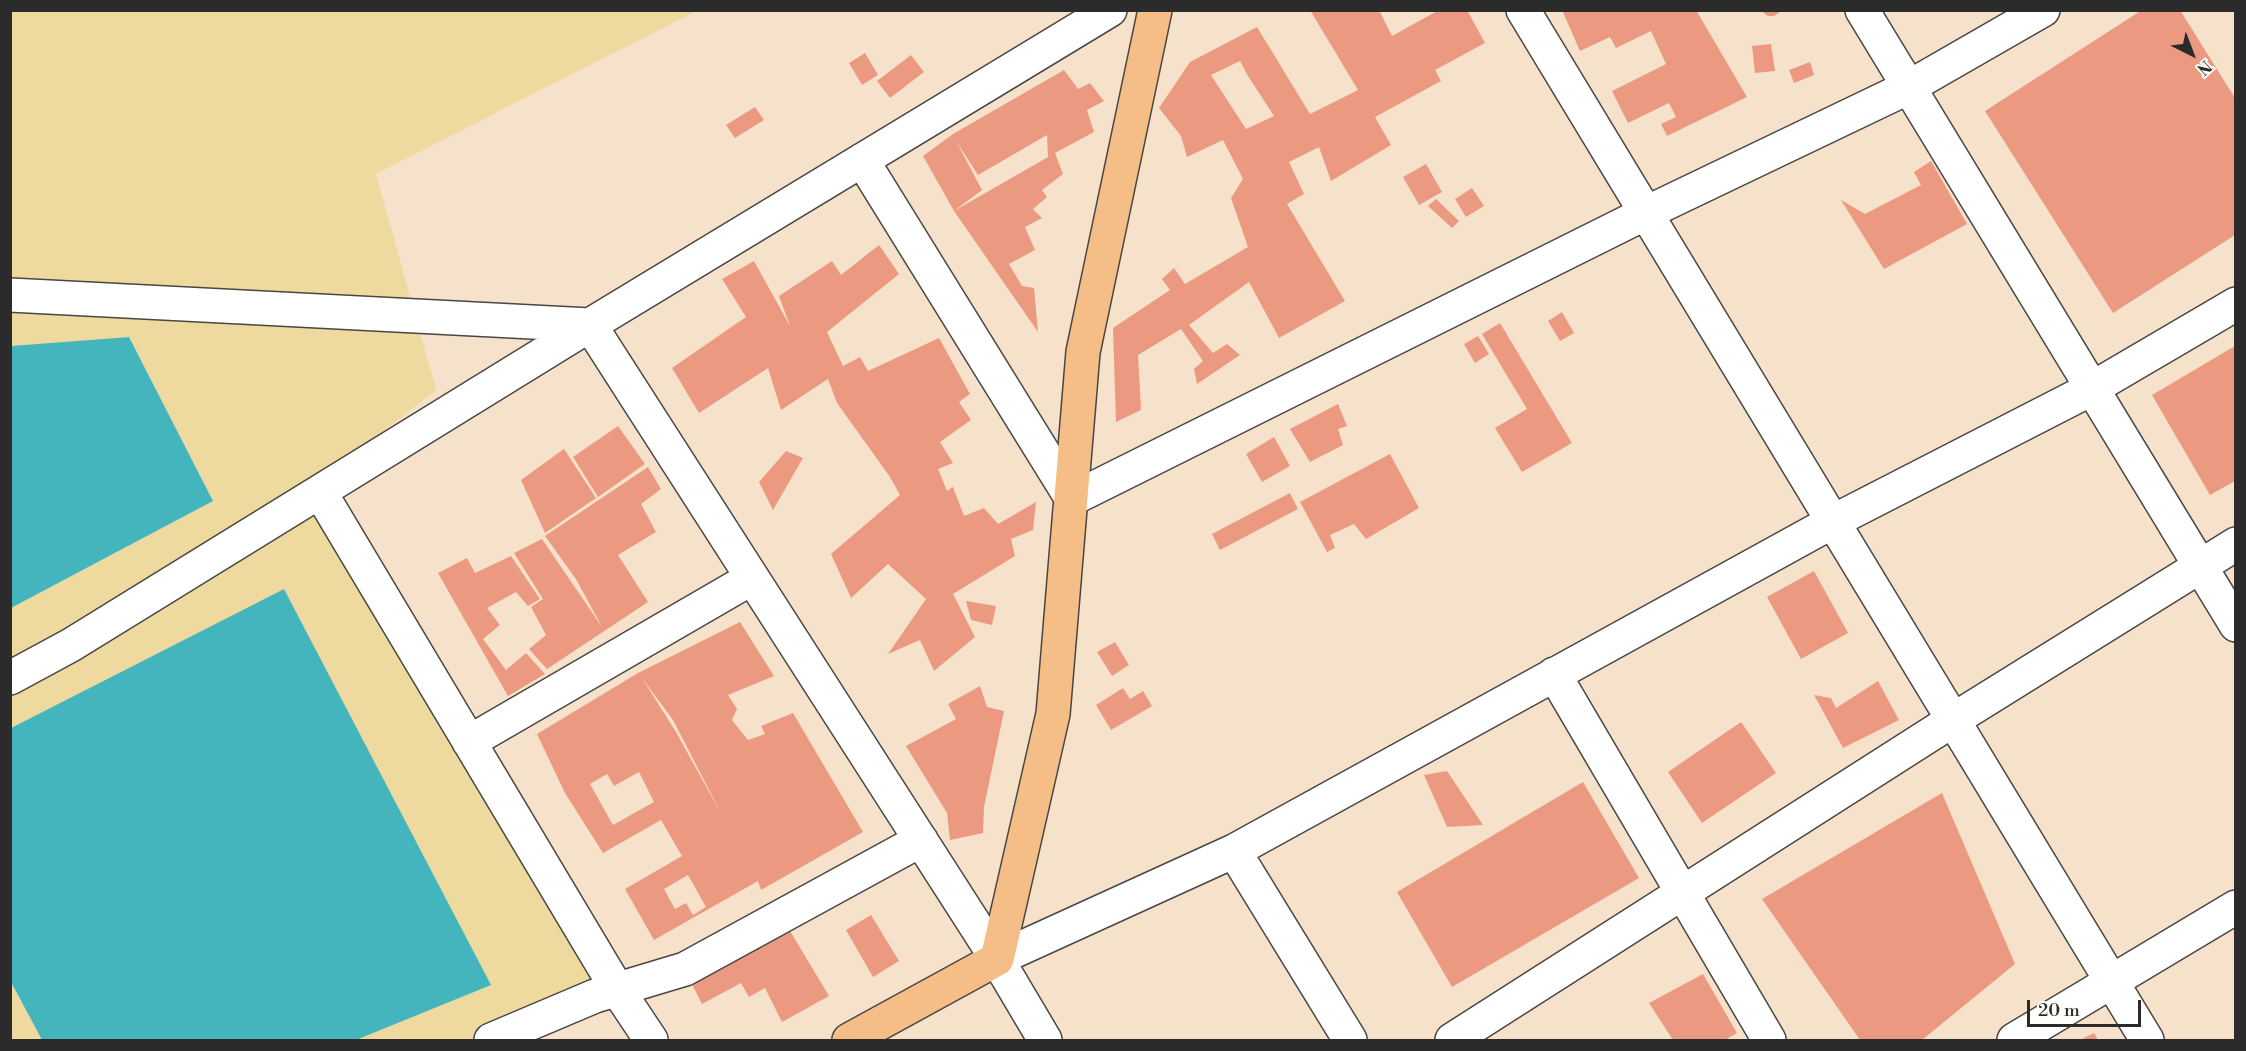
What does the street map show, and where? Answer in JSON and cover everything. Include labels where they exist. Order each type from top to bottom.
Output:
[{"type":"main road","points":[[849,1041],[997,959],[1053,714],[1083,352],[1155,10]]},
{"type":"street","points":[[10,678],[71,645],[590,325],[1110,10]]},
{"type":"street","points":[[1523,10],[2147,1041]]},
{"type":"street","points":[[1862,10],[2235,626]]},
{"type":"street","points":[[862,160],[1072,499],[1646,213],[1909,87],[2043,10]]},
{"type":"street","points":[[10,295],[590,325]]},
{"type":"street","points":[[997,959],[1234,850],[1832,522],[2091,388],[2235,304]]},
{"type":"street","points":[[590,325],[997,959],[1045,1041]]},
{"type":"street","points":[[320,492],[617,989],[651,1041]]},
{"type":"street","points":[[1452,1041],[1953,720],[2235,544]]},
{"type":"street","points":[[469,742],[752,578]]},
{"type":"street","points":[[1554,674],[1769,1041]]},
{"type":"street","points":[[491,1041],[595,996],[685,969],[921,840]]},
{"type":"street","points":[[1234,850],[1350,1041]]},
{"type":"street","points":[[2014,1041],[2235,906]]},
{"type":"sand","points":[[11,11],[696,11],[376,174],[436,390],[313,487],[609,982],[487,1040],[356,1040],[490,985],[284,589],[11,728],[11,608],[213,501],[129,337],[11,346]]},
{"type":"sand","points":[[11,982],[42,1040],[11,1040]]},
{"type":"water","points":[[129,337],[213,501],[11,608],[11,346]]},
{"type":"water","points":[[284,589],[491,985],[356,1040],[42,1040],[11,982],[11,728]]},
{"type":"building","points":[[1310,10],[1379,10],[1392,36],[1439,10],[1467,10],[1485,43],[1435,70],[1441,81],[1375,117],[1391,145],[1331,181],[1319,147],[1289,162],[1304,194],[1287,204],[1345,301],[1279,338],[1249,282],[1189,325],[1213,353],[1227,344],[1240,355],[1197,384],[1194,369],[1203,361],[1181,329],[1138,355],[1141,410],[1116,422],[1113,328],[1170,290],[1162,279],[1174,268],[1185,284],[1248,247],[1231,198],[1243,179],[1223,140],[1187,157],[1181,136],[1159,108],[1190,62],[1257,27],[1310,114],[1358,90]],"holes":[[[1240,61],[1274,116],[1246,129],[1211,75]]]},
{"type":"building","points":[[1562,10],[1696,10],[1747,97],[1667,136],[1661,124],[1676,117],[1669,103],[1628,123],[1612,91],[1666,64],[1651,31],[1616,48],[1610,37],[1580,51]]},
{"type":"building","points":[[1760,10],[1783,10],[1774,16],[1768,16]]},
{"type":"building","points":[[2142,10],[2180,10],[2235,98],[2235,235],[2113,313],[1985,111]]},
{"type":"building","points":[[1771,44],[1775,71],[1755,73],[1752,46]]},
{"type":"building","points":[[865,53],[878,75],[862,85],[849,63]]},
{"type":"building","points":[[911,55],[924,72],[890,98],[877,81]]},
{"type":"building","points":[[1810,62],[1814,75],[1794,83],[1789,70]]},
{"type":"building","points":[[1064,70],[1078,89],[1090,83],[1104,101],[1087,110],[1094,132],[1055,153],[1063,174],[1042,190],[1047,197],[1033,209],[1042,218],[1025,227],[1035,250],[1009,264],[1022,286],[1034,288],[1038,332],[954,211],[923,156],[953,134]],"holes":[[[1047,135],[1048,157],[954,211],[982,190],[956,141],[978,175]]]},
{"type":"building","points":[[755,107],[764,120],[735,138],[726,125]]},
{"type":"building","points":[[1931,161],[1967,224],[1884,269],[1841,200],[1865,214],[1921,185],[1914,172]]},
{"type":"building","points":[[1426,164],[1442,192],[1419,205],[1403,177]]},
{"type":"building","points":[[1472,188],[1484,206],[1466,217],[1455,199]]},
{"type":"building","points":[[1436,199],[1459,221],[1452,228],[1428,206]]},
{"type":"building","points":[[879,245],[899,274],[827,332],[843,366],[860,357],[868,371],[939,338],[970,394],[959,402],[971,420],[940,442],[953,463],[938,469],[947,491],[953,487],[964,516],[984,508],[998,524],[1036,502],[1033,530],[1011,539],[1015,556],[953,594],[975,637],[934,671],[920,640],[888,654],[926,599],[888,564],[851,598],[831,554],[900,495],[890,477],[837,403],[828,379],[781,410],[768,368],[699,413],[672,368],[746,317],[722,279],[754,261],[790,326],[779,296],[832,261],[841,275]]},
{"type":"building","points":[[1562,312],[1574,333],[1560,341],[1548,321]]},
{"type":"building","points":[[1500,323],[1572,443],[1522,472],[1495,428],[1527,409],[1482,334]]},
{"type":"building","points":[[1478,336],[1489,354],[1475,363],[1464,344]]},
{"type":"building","points":[[2235,346],[2235,481],[2210,495],[2152,395]]},
{"type":"building","points":[[1338,404],[1347,426],[1338,429],[1343,445],[1310,462],[1290,429]]},
{"type":"building","points":[[618,426],[645,464],[598,497],[573,457]]},
{"type":"building","points":[[1274,437],[1290,466],[1262,482],[1246,454]]},
{"type":"building","points":[[564,449],[596,498],[545,533],[521,480]]},
{"type":"building","points":[[786,451],[803,458],[773,510],[759,482]]},
{"type":"building","points":[[1390,454],[1419,508],[1366,539],[1354,524],[1330,535],[1335,548],[1327,552],[1300,502]]},
{"type":"building","points":[[648,467],[661,489],[641,504],[656,532],[618,555],[648,602],[547,669],[529,649],[546,635],[531,607],[543,599],[514,553],[542,539],[602,627],[576,579],[545,536]]},
{"type":"building","points":[[1290,493],[1298,509],[1220,550],[1212,534]]},
{"type":"building","points":[[511,556],[540,599],[528,606],[516,592],[487,608],[500,625],[483,639],[506,670],[526,653],[545,674],[508,696],[438,573],[467,558],[475,573]]},
{"type":"building","points":[[1814,571],[1848,633],[1801,659],[1767,597]]},
{"type":"building","points":[[966,601],[996,606],[992,625],[971,620]]},
{"type":"building","points":[[740,622],[774,676],[728,695],[737,709],[732,720],[748,740],[765,734],[761,726],[793,713],[863,832],[761,890],[758,881],[654,940],[625,889],[682,856],[661,820],[603,853],[565,793],[537,734],[638,673]],"holes":[[[642,678],[673,720],[722,815],[676,732]],[[639,772],[654,802],[613,825],[590,784],[607,774],[614,786]],[[688,875],[706,907],[693,915],[686,903],[675,909],[664,889]]]},
{"type":"building","points":[[1115,642],[1129,665],[1112,676],[1097,652]]},
{"type":"building","points":[[1878,681],[1899,720],[1843,748],[1814,695],[1831,698],[1836,708]]},
{"type":"building","points":[[980,686],[987,707],[1004,711],[984,807],[983,833],[950,840],[947,813],[906,746],[956,719],[948,704]]},
{"type":"building","points":[[1123,688],[1130,699],[1143,691],[1152,706],[1111,730],[1096,705]]},
{"type":"building","points":[[1741,722],[1776,773],[1702,823],[1668,772]]},
{"type":"building","points":[[1447,771],[1483,825],[1447,827],[1424,775]]},
{"type":"building","points":[[1583,782],[1639,878],[1452,987],[1397,892]]},
{"type":"building","points":[[1942,793],[2015,964],[1922,1040],[1860,1040],[1762,899]]},
{"type":"building","points":[[871,915],[899,961],[873,977],[846,930]]},
{"type":"building","points":[[790,931],[829,996],[782,1022],[765,988],[749,997],[741,983],[702,1004],[691,982]]},
{"type":"building","points":[[1703,974],[1737,1033],[1725,1040],[1673,1040],[1649,1003]]},
{"type":"building","points":[[2094,1033],[2098,1040],[2080,1040]]}]
